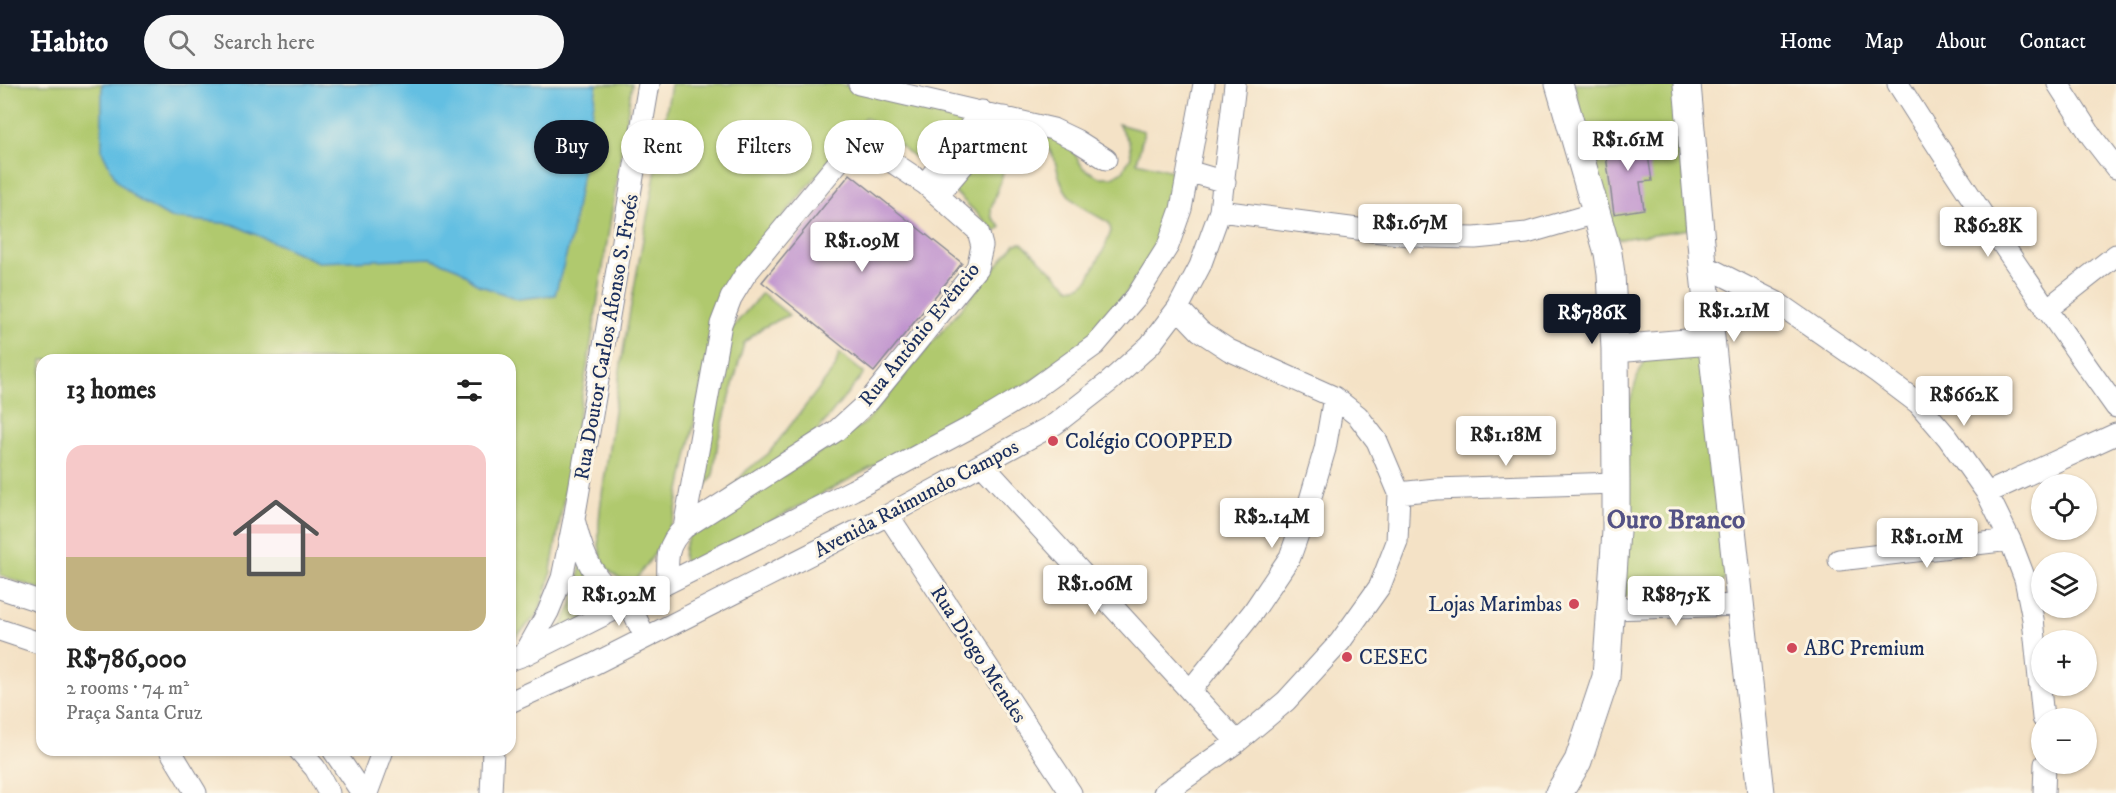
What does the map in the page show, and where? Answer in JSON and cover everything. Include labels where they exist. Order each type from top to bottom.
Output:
[{"type":"main road","points":[[1559,84],[1608,253],[1615,349],[1616,483],[1606,677],[1578,761],[1559,793]]},
{"type":"main road","points":[[1687,84],[1703,265],[1761,793]]},
{"type":"main road","points":[[1615,349],[1711,341]]},
{"type":"street","name":"Rua Doutor Carlos Afonso S. Froés","points":[[517,657],[548,612],[562,578],[649,84]]},
{"type":"street","points":[[859,84],[1053,129],[1106,159]]},
{"type":"street","name":"Avenida Raimundo Campos","points":[[517,657],[853,490],[975,425],[1030,392],[1095,345],[1136,297],[1168,246],[1181,209],[1204,84]]},
{"type":"street","name":"Avenida Raimundo Campos","points":[[516,699],[592,665],[888,515],[1055,424],[1109,382],[1150,345],[1178,308],[1200,266],[1220,211],[1235,84]]},
{"type":"street","points":[[1898,84],[1958,179],[2046,310],[2116,407]]},
{"type":"street","points":[[2058,84],[2092,137],[2116,168]]},
{"type":"street","points":[[931,189],[982,111]]},
{"type":"street","points":[[931,189],[1004,117]]},
{"type":"street","name":"Rua Antônio Evêncio","points":[[668,582],[669,549],[674,537],[684,528],[836,431],[869,401],[977,268],[982,246],[978,231],[931,189],[883,156],[869,150],[855,151],[842,159],[745,275],[731,298],[721,324],[684,528]]},
{"type":"street","points":[[1188,171],[1225,182]]},
{"type":"street","points":[[1220,211],[1395,234],[1475,238],[1527,233],[1596,213]]},
{"type":"street","points":[[2046,310],[2116,255]]},
{"type":"street","points":[[1703,265],[1776,302],[1877,372],[1918,403],[1948,438],[1987,493],[2010,540],[2025,579],[2033,619],[2042,708]]},
{"type":"street","points":[[1164,793],[1237,742],[1294,692],[1340,642],[1380,586],[1397,542],[1399,493],[1377,441],[1358,416],[1334,397],[1228,350],[1200,331],[1178,308]]},
{"type":"street","points":[[1190,691],[1254,612],[1290,557],[1325,449],[1334,397]]},
{"type":"street","points":[[1987,493],[2116,434]]},
{"type":"street","points":[[982,464],[1237,742]]},
{"type":"street","points":[[1399,493],[1436,489],[1616,483]]},
{"type":"street","name":"Rua Diogo Mendes","points":[[888,515],[1071,793]]},
{"type":"street","points":[[574,519],[582,549],[601,583],[627,602],[645,637]]},
{"type":"street","points":[[1839,560],[2010,540]]},
{"type":"street","points":[[0,588],[36,600]]},
{"type":"street","points":[[1611,609],[1740,605]]},
{"type":"street","points":[[0,630],[36,642]]},
{"type":"street","points":[[174,756],[196,793]]},
{"type":"street","points":[[304,756],[315,768],[328,793]]},
{"type":"street","points":[[337,756],[364,793],[380,756]]},
{"type":"street","points":[[491,793],[493,756]]},
{"type":"street","points":[[2044,793],[2045,774]]},
{"type":"green space","points":[[0,84],[632,84],[626,120],[621,120],[621,154],[590,350],[549,582],[538,614],[516,637],[516,354],[36,354],[36,588],[0,575]]},
{"type":"green space","points":[[671,84],[839,84],[962,111],[968,118],[967,120],[917,120],[917,159],[905,150],[905,120],[869,120],[865,117],[863,120],[824,120],[824,167],[722,291],[675,514],[663,542],[637,578],[631,582],[620,578],[607,568],[600,552],[599,540],[600,515],[622,357],[655,174],[704,174],[704,120],[665,120]]},
{"type":"green space","points":[[1574,84],[1676,84],[1689,229],[1620,239],[1607,230],[1605,212]]},
{"type":"green space","points":[[1118,124],[1144,131],[1137,162],[1184,174],[1165,225],[1153,249],[1126,295],[1109,316],[1071,355],[1025,385],[697,561],[687,563],[683,559],[689,535],[865,423],[1015,244],[1022,243],[1070,288],[1080,286],[1087,281],[1105,247],[1111,231],[1109,223],[1071,198],[1062,184],[1051,152],[1049,134],[1065,137],[1083,168],[1099,177],[1112,177],[1123,171],[1131,156],[1129,142]]},
{"type":"green space","points":[[961,174],[1003,174],[991,209],[992,217],[1001,227],[996,232],[955,192],[953,184]]},
{"type":"green space","points":[[762,293],[789,315],[762,328],[744,343],[718,442],[713,476],[697,498],[731,329]]},
{"type":"green space","points":[[839,353],[864,373],[816,433],[725,496],[747,470],[768,454],[835,368]]},
{"type":"green space","points":[[1649,353],[1695,355],[1707,370],[1727,574],[1717,593],[1622,596],[1629,405],[1638,375]]},
{"type":"green space","points":[[582,561],[619,601],[557,636],[572,604]]},
{"type":"water","points":[[102,84],[597,84],[591,120],[534,120],[534,174],[582,174],[571,238],[555,295],[518,299],[478,285],[459,269],[431,258],[318,262],[232,224],[170,218],[137,199],[117,181],[102,151]]},
{"type":"building","points":[[1645,136],[1652,181],[1640,182],[1644,209],[1614,214],[1604,141]]},
{"type":"building","points":[[850,174],[962,263],[874,372],[762,282]]},
{"type":"place","name":"Colégio COOPPED","points":[[1053,441]]},
{"type":"place","name":"Lojas Marimbas","points":[[1574,604]]},
{"type":"place","name":"ABC Premium","points":[[1792,648]]},
{"type":"place","name":"CESEC","points":[[1347,657]]},
{"type":"district","name":"Ouro Branco","points":[[1676,519]]}]
